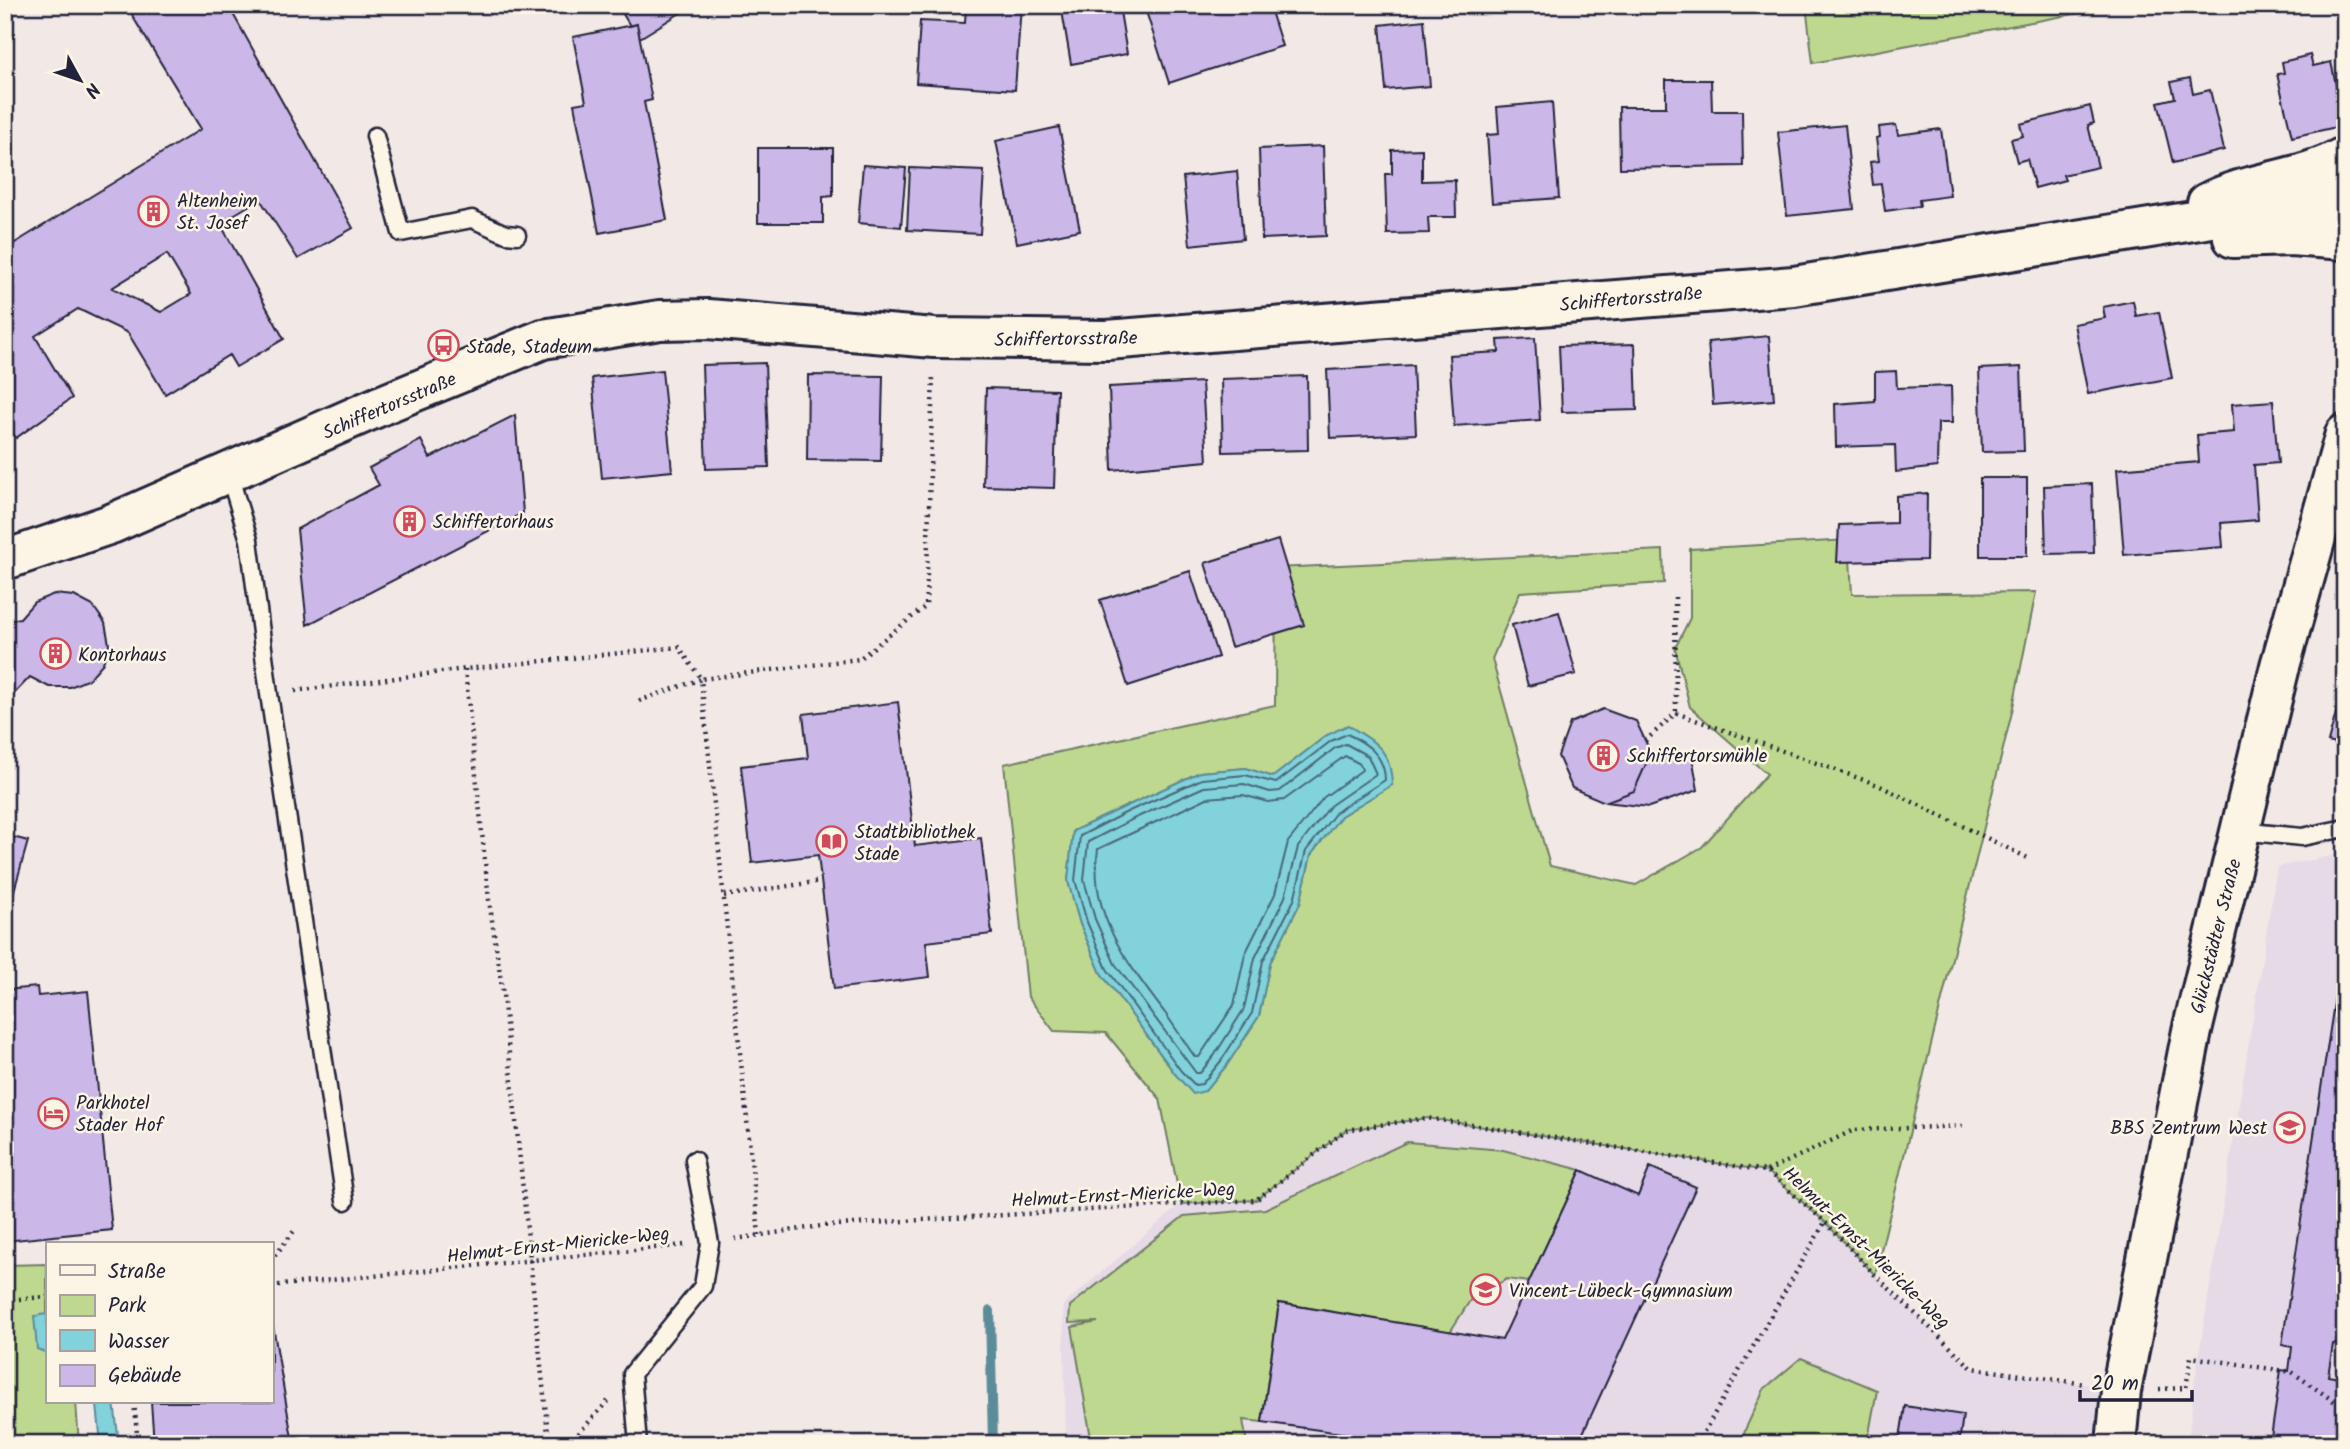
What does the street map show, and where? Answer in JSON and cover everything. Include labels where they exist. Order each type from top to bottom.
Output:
[{"type":"main road","points":[[2165,226],[2229,191],[2326,167],[2345,156]]},
{"type":"main road","name":"Schiffertorsstraße","points":[[5,560],[111,524],[382,405],[543,339],[660,320],[708,319],[934,338],[1107,340],[1794,286],[2236,214],[2331,204],[2345,198]]},
{"type":"main road","name":"Schiffertorsstraße","points":[[2165,226],[2236,238],[2291,236],[2345,240]]},
{"type":"main road","name":"Glückstädter Straße","points":[[2116,1444],[2122,1391],[2192,1031],[2280,666],[2345,434]]},
{"type":"lane","points":[[374,135],[401,233],[472,219],[506,234],[517,235]]},
{"type":"lane","points":[[229,474],[249,540],[269,694],[345,1201]]},
{"type":"lane","points":[[2241,831],[2302,837],[2345,828]]},
{"type":"lane","points":[[638,1444],[632,1374],[703,1286],[710,1242],[694,1160]]},
{"type":"path","points":[[639,702],[701,679],[859,659],[926,606],[934,338]]},
{"type":"path","points":[[1645,741],[1676,713],[1675,597]]},
{"type":"path","points":[[269,694],[465,669],[679,647],[701,679],[759,1235]]},
{"type":"path","points":[[465,669],[489,900],[503,994],[549,1444]]},
{"type":"path","points":[[1676,713],[1878,785],[2031,859]]},
{"type":"path","points":[[724,896],[821,881]]},
{"type":"path","name":"Helmut-Ernst-Miericke-Weg","points":[[273,1286],[710,1242],[821,1226],[1256,1200],[1346,1130],[1427,1118],[1767,1171],[1825,1222],[1875,1275],[1972,1368],[2122,1391],[2186,1388],[2191,1357],[2292,1372],[2345,1409]]},
{"type":"path","points":[[1767,1171],[1854,1130],[1965,1126]]},
{"type":"path","points":[[1697,1444],[1825,1222]]},
{"type":"path","points":[[273,1258],[294,1231]]},
{"type":"path","points":[[5,1300],[46,1297]]},
{"type":"path","points":[[569,1444],[632,1374]]},
{"type":"path","points":[[134,1404],[138,1444]]},
{"type":"shaded area","name":"BBS Zentrum West","points":[[2345,853],[2345,1444],[2188,1444],[2194,1386],[2277,867]]},
{"type":"shaded area","name":"Vincent-Lübeck-Gymnasium","points":[[1427,1118],[1767,1171],[1825,1222],[1875,1275],[1972,1368],[2105,1387],[2099,1444],[1066,1444],[1063,1305],[1181,1204],[1256,1200],[1346,1130]]},
{"type":"green space","points":[[1806,5],[2122,5],[1813,63]]},
{"type":"green space","points":[[1849,540],[1852,594],[2036,592],[2012,712],[1875,1275],[1825,1222],[1767,1171],[1427,1118],[1346,1130],[1256,1200],[1181,1204],[1160,1099],[1106,1033],[1054,1031],[1028,997],[1004,764],[1275,705],[1276,568],[1663,550],[1664,583],[1520,592],[1492,659],[1550,866],[1636,885],[1702,847],[1767,774],[1690,707],[1675,648],[1690,618],[1690,549]],"holes":[[[1327,735],[1392,785],[1341,816],[1311,855],[1300,903],[1270,963],[1259,1016],[1227,1065],[1205,1091],[1176,1075],[1101,973],[1080,924],[1068,881],[1073,831],[1200,772],[1246,768],[1273,777]]]},
{"type":"green space","points":[[1407,1142],[1503,1150],[1581,1170],[1529,1282],[1507,1279],[1471,1299],[1450,1332],[1279,1303],[1262,1422],[1243,1420],[1247,1444],[1092,1444],[1072,1327],[1098,1322],[1069,1323],[1070,1306],[1184,1216],[1265,1209]]},
{"type":"green space","points":[[46,1264],[46,1404],[76,1404],[79,1444],[5,1444],[5,1265]]},
{"type":"green space","points":[[1801,1358],[1877,1390],[1867,1444],[1742,1444],[1745,1430],[1764,1389]]},
{"type":"water","points":[[1348,725],[1380,748],[1389,763],[1392,785],[1341,816],[1311,855],[1300,903],[1270,963],[1259,1016],[1227,1065],[1205,1091],[1193,1094],[1101,973],[1080,924],[1068,881],[1073,831],[1200,772],[1246,768],[1273,777],[1327,735]]},
{"type":"water","points":[[46,1314],[46,1353],[37,1349],[34,1316]]},
{"type":"water","points":[[95,1404],[114,1404],[119,1444],[101,1444]]},
{"type":"building","name":"Altenheim St. Josef","points":[[130,5],[228,5],[353,228],[298,259],[260,199],[220,223],[284,339],[236,367],[229,355],[165,394],[128,333],[78,309],[35,336],[72,398],[16,438],[5,422],[5,249],[201,129],[133,17]],"holes":[[[167,254],[191,294],[161,312],[112,288]]]},
{"type":"building","points":[[693,5],[640,38],[637,24],[630,26],[619,7]]},
{"type":"building","points":[[966,5],[1021,5],[1015,90],[916,83],[920,21],[965,23]]},
{"type":"building","points":[[1061,5],[1119,5],[1127,54],[1071,64]]},
{"type":"building","points":[[1144,5],[1269,5],[1282,46],[1169,83]]},
{"type":"building","points":[[1424,20],[1430,86],[1386,90],[1380,25]]},
{"type":"building","points":[[637,24],[652,100],[644,102],[667,220],[599,233],[574,104],[586,102],[573,37]]},
{"type":"building","points":[[2310,55],[2313,66],[2331,62],[2345,125],[2292,137],[2277,74],[2284,73],[2282,62]]},
{"type":"building","points":[[2190,78],[2193,94],[2210,90],[2224,150],[2173,163],[2158,102],[2175,98],[2171,82]]},
{"type":"building","points":[[1666,80],[1711,80],[1712,111],[1742,111],[1743,166],[1620,168],[1619,107],[1666,107]]},
{"type":"building","points":[[1552,102],[1559,198],[1492,203],[1487,135],[1499,134],[1497,107]]},
{"type":"building","points":[[2090,106],[2094,123],[2088,125],[2098,167],[2063,175],[2065,180],[2035,188],[2027,159],[2017,162],[2011,139],[2023,136],[2020,124]]},
{"type":"building","points":[[1845,125],[1854,209],[1787,216],[1778,132]]},
{"type":"building","points":[[1896,125],[1898,135],[1941,129],[1950,196],[1919,200],[1920,206],[1885,211],[1881,184],[1873,185],[1870,162],[1879,161],[1876,138],[1880,137],[1879,127]]},
{"type":"building","points":[[1059,127],[1080,230],[1017,243],[996,141]]},
{"type":"building","points":[[1323,146],[1326,236],[1262,239],[1259,149]]},
{"type":"building","points":[[758,148],[833,148],[833,196],[823,197],[823,223],[758,223]]},
{"type":"building","points":[[1422,149],[1422,181],[1455,180],[1456,217],[1428,217],[1429,233],[1387,234],[1385,174],[1392,174],[1392,150]]},
{"type":"building","points":[[863,165],[906,168],[901,227],[858,223]]},
{"type":"building","points":[[910,168],[984,171],[980,234],[907,230]]},
{"type":"building","points":[[1237,171],[1243,239],[1190,245],[1183,177]]},
{"type":"building","points":[[2133,301],[2136,316],[2159,312],[2172,378],[2088,394],[2074,324],[2105,318],[2103,307]]},
{"type":"building","points":[[1769,336],[1774,400],[1713,405],[1708,342]]},
{"type":"building","points":[[1535,338],[1540,420],[1454,426],[1449,355],[1499,352],[1498,340]]},
{"type":"building","points":[[1635,344],[1637,410],[1562,412],[1559,346]]},
{"type":"building","points":[[765,363],[769,467],[706,469],[702,365]]},
{"type":"building","points":[[1413,365],[1416,434],[1330,438],[1327,370]]},
{"type":"building","points":[[2021,367],[2024,451],[1982,452],[1979,369]]},
{"type":"building","points":[[662,370],[672,471],[602,478],[592,378]]},
{"type":"building","points":[[1896,371],[1897,388],[1951,386],[1952,423],[1938,423],[1937,467],[1896,472],[1895,445],[1836,447],[1835,404],[1875,401],[1875,372]]},
{"type":"building","points":[[808,375],[883,376],[881,461],[807,460]]},
{"type":"building","points":[[1307,376],[1308,450],[1223,452],[1221,379]]},
{"type":"building","points":[[1202,382],[1207,461],[1112,470],[1109,387]]},
{"type":"building","points":[[986,388],[1057,390],[1054,488],[983,486]]},
{"type":"building","points":[[2273,401],[2278,463],[2254,465],[2258,520],[2221,523],[2223,547],[2124,555],[2117,469],[2199,462],[2197,435],[2234,432],[2232,404]]},
{"type":"building","name":"Schiffertorhaus","points":[[515,415],[523,513],[307,625],[297,529],[379,485],[369,468],[421,440],[430,458]]},
{"type":"building","points":[[1980,478],[2027,478],[2027,556],[1980,556]]},
{"type":"building","points":[[2092,484],[2094,553],[2046,554],[2044,486]]},
{"type":"building","points":[[1927,493],[1926,560],[1837,562],[1839,525],[1896,523],[1896,496]]},
{"type":"building","points":[[1278,540],[1304,625],[1231,647],[1205,563]]},
{"type":"building","points":[[1190,571],[1218,657],[1128,686],[1100,600]]},
{"type":"building","name":"Kontorhaus","points":[[54,594],[74,596],[93,606],[105,623],[109,644],[103,663],[89,679],[70,687],[49,687],[30,677],[8,700],[5,697],[5,622],[20,618],[34,602]]},
{"type":"building","points":[[1559,612],[1576,674],[1528,686],[1512,625]]},
{"type":"building","points":[[2345,680],[2345,746],[2328,742]]},
{"type":"building","name":"Stadtbibliothek Stade","points":[[898,702],[915,846],[981,838],[992,934],[926,942],[930,977],[834,989],[818,855],[752,863],[741,766],[808,758],[803,714]]},
{"type":"building","name":"Schiffertorsmühle","points":[[1603,709],[1636,721],[1651,753],[1634,791],[1605,802],[1572,788],[1558,756],[1570,723]]},
{"type":"building","points":[[1651,753],[1692,756],[1698,790],[1649,807],[1605,802],[1634,791]]},
{"type":"building","points":[[5,835],[28,841],[5,923]]},
{"type":"building","points":[[2345,931],[2345,1345],[2333,1344],[2328,1376],[2345,1379],[2345,1426],[2342,1444],[2270,1444],[2281,1370],[2289,1371],[2292,1347],[2282,1345]]},
{"type":"building","name":"Parkhotel Stader Hof","points":[[37,987],[38,996],[88,991],[112,1230],[5,1241],[5,990]]},
{"type":"building","points":[[1650,1167],[1696,1187],[1578,1444],[1419,1444],[1262,1422],[1279,1303],[1502,1340],[1581,1170],[1638,1196]]},
{"type":"building","points":[[273,1326],[293,1444],[154,1444],[151,1404],[273,1404]]},
{"type":"building","points":[[1905,1406],[1963,1415],[1959,1444],[1899,1444]]},
{"type":"waterway","points":[[990,1311],[993,1444]]},
{"type":"place","name":"Altenheim St. Josef","points":[[154,211]]},
{"type":"place","name":"Stade, Stadeum","points":[[444,346]]},
{"type":"place","name":"Schiffertorhaus","points":[[410,521]]},
{"type":"place","name":"Kontorhaus","points":[[55,654]]},
{"type":"place","name":"Schiffertorsmühle","points":[[1604,755]]},
{"type":"place","name":"Stadtbibliothek Stade","points":[[832,842]]},
{"type":"place","name":"Parkhotel Stader Hof","points":[[53,1113]]},
{"type":"place","name":"BBS Zentrum West","points":[[2290,1127]]},
{"type":"place","name":"Vincent-Lübeck-Gymnasium","points":[[1486,1290]]}]
